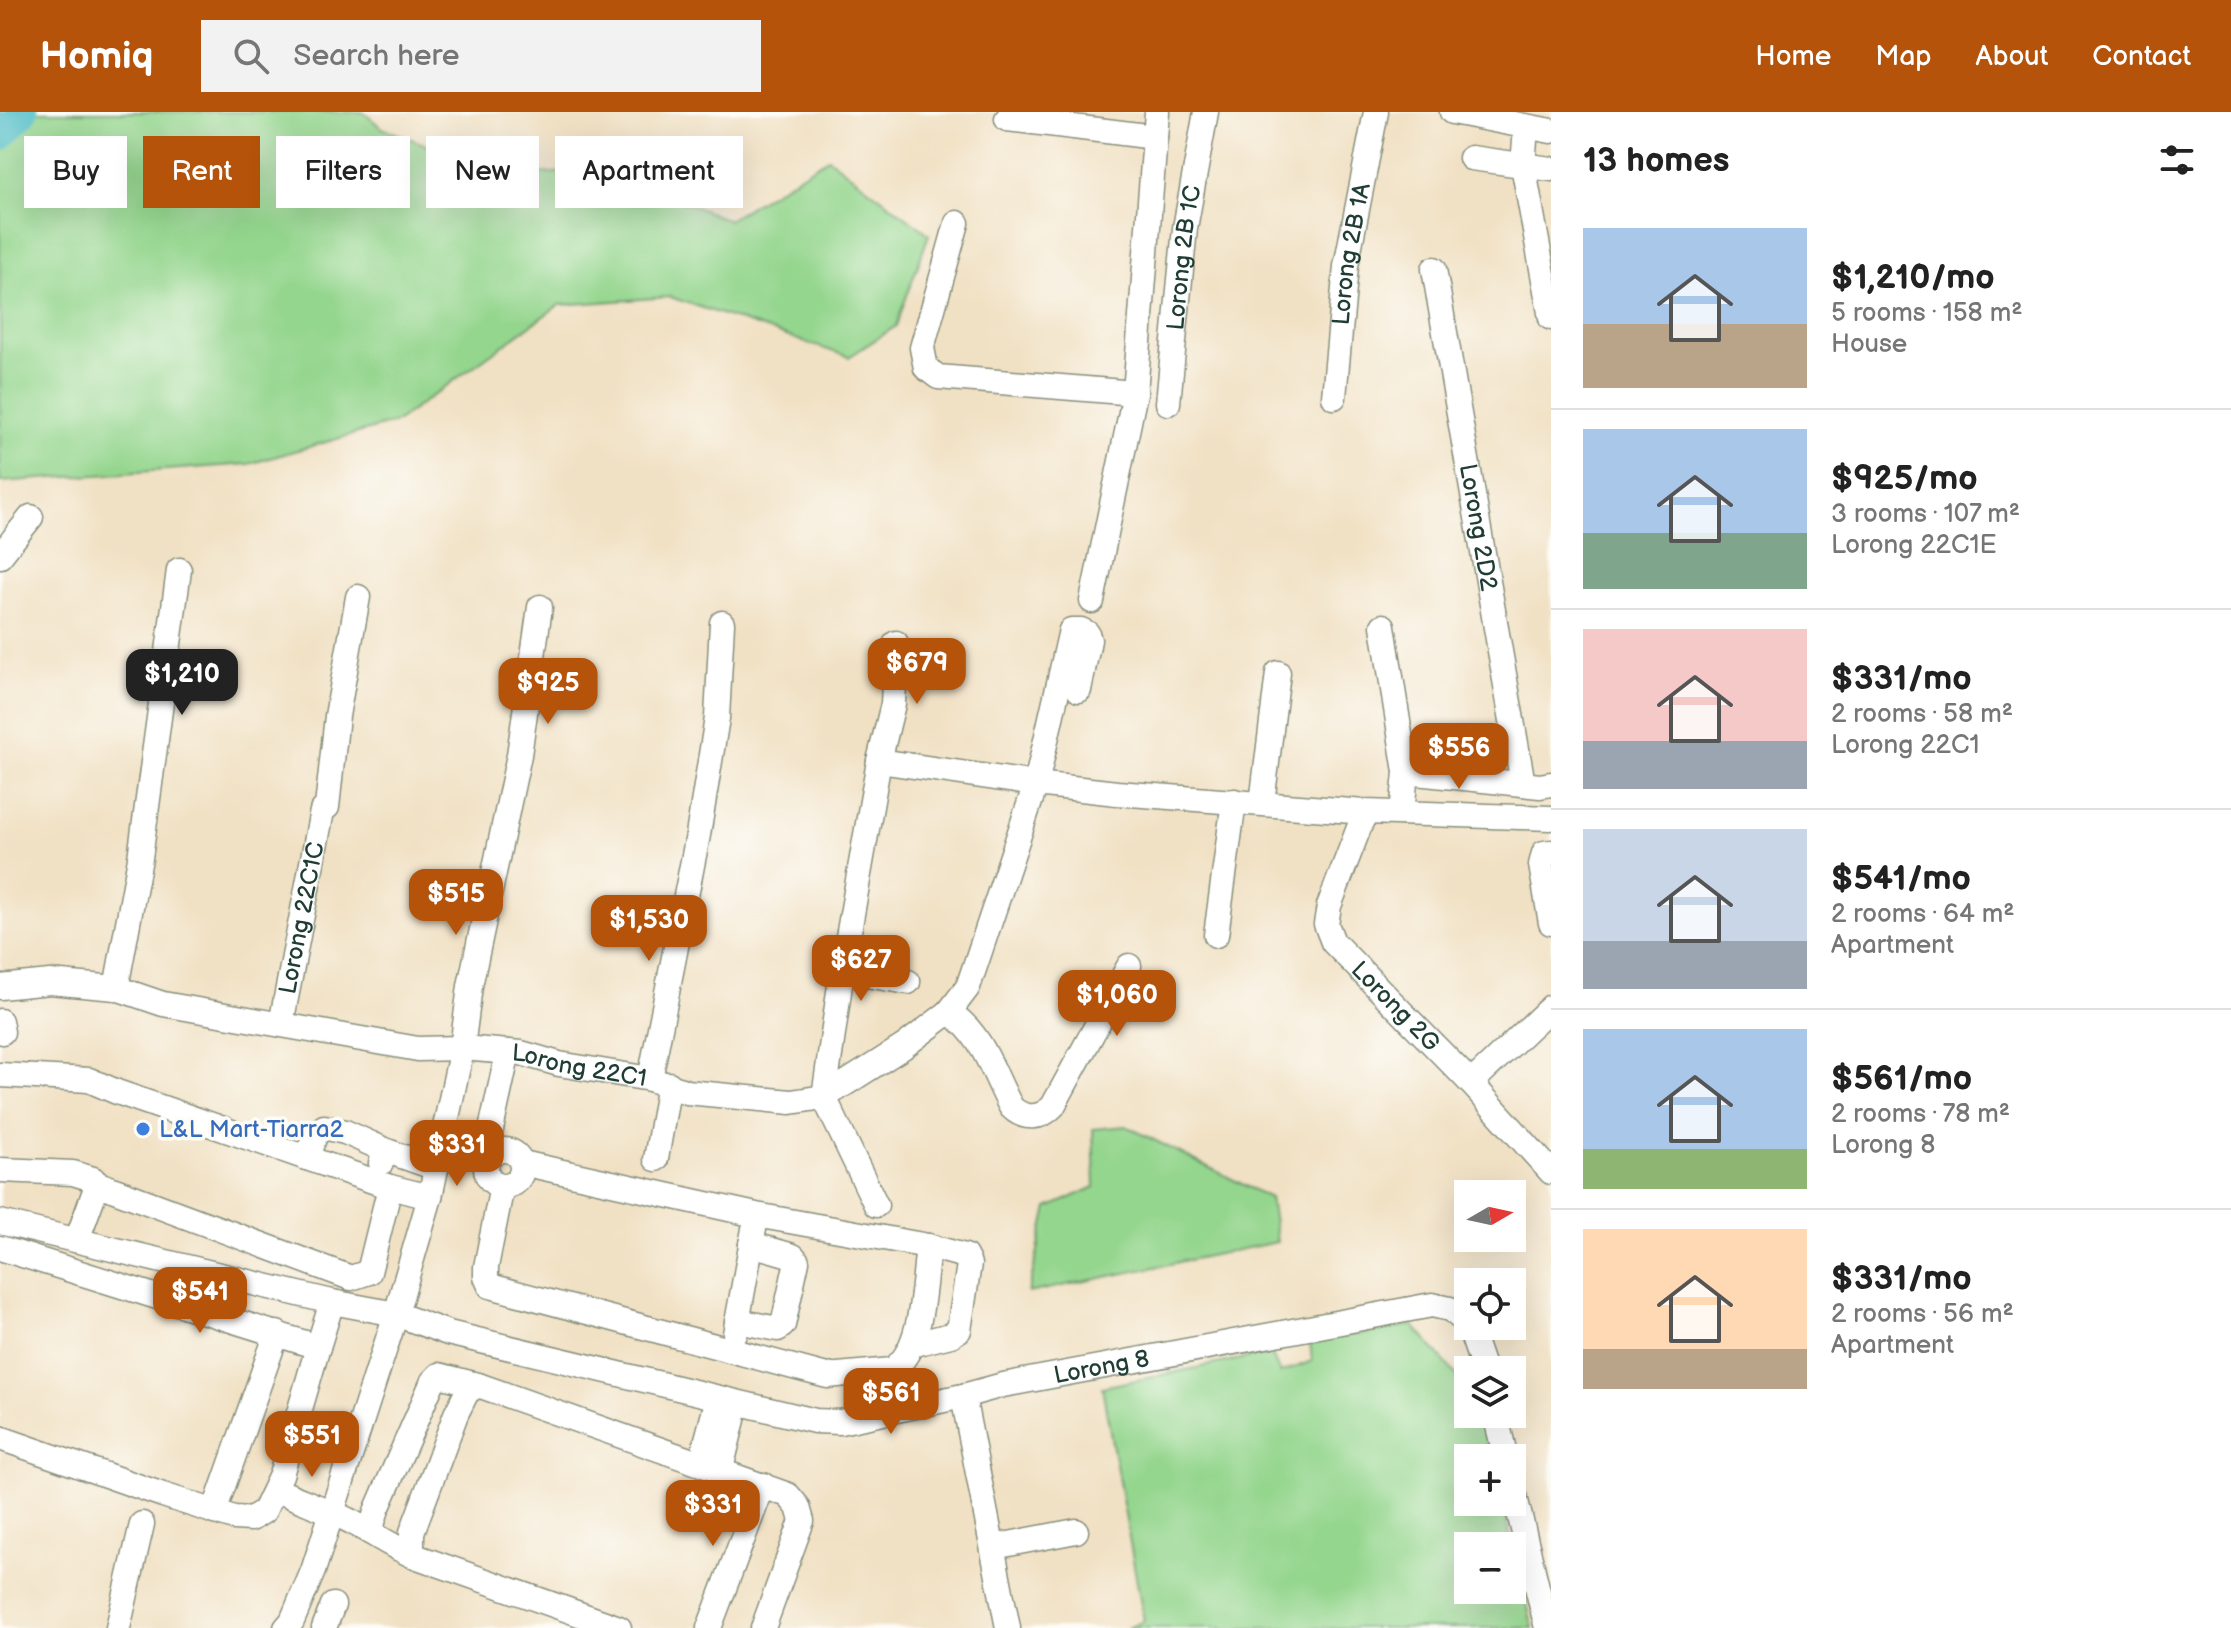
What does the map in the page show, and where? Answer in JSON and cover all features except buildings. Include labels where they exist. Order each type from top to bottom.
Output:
[{"type":"street","points":[[1092,601],[1135,393],[1157,112]]},
{"type":"street","name":"Lorong 2B 1C","points":[[1168,403],[1185,228],[1206,112]]},
{"type":"street","name":"Lorong 2B 1A","points":[[1334,397],[1346,266],[1376,112]]},
{"type":"street","points":[[1461,113],[1551,131]]},
{"type":"street","points":[[1007,119],[1155,137]]},
{"type":"street","points":[[1526,128],[1523,165],[1551,318]]},
{"type":"street","points":[[1471,158],[1551,169]]},
{"type":"street","points":[[957,223],[922,348],[926,368],[938,377],[1135,393]]},
{"type":"street","name":"Lorong 2D2","points":[[1434,269],[1523,784]]},
{"type":"street","points":[[0,556],[31,517]]},
{"type":"street","points":[[116,988],[140,858],[179,570]]},
{"type":"street","name":"Lorong 22C1C","points":[[281,1024],[322,811],[327,807],[337,716],[358,597]]},
{"type":"street","points":[[286,1628],[292,1621],[313,1571],[396,1314],[430,1197],[462,1048],[470,986],[519,755],[540,607]]},
{"type":"street","points":[[656,1159],[660,1081],[717,718],[722,623]]},
{"type":"street","points":[[1383,626],[1406,772],[1402,813]]},
{"type":"street","name":"Lorong 22C1","points":[[0,987],[50,982],[116,988],[163,1004],[418,1049],[462,1048],[508,1052],[660,1081],[687,1092],[791,1102],[824,1097],[903,1047],[949,1012],[968,987],[1036,784],[1071,630],[1087,633],[1089,640],[1079,690]]},
{"type":"street","points":[[876,1205],[824,1097],[854,901],[879,761],[893,704],[896,643]]},
{"type":"street","points":[[1262,803],[1278,673]]},
{"type":"street","points":[[879,761],[1117,793],[1365,812],[1551,818]]},
{"type":"street","points":[[1406,772],[1540,786],[1551,784]]},
{"type":"street","points":[[1216,935],[1234,801]]},
{"type":"street","name":"Lorong 2G","points":[[1365,812],[1329,906],[1326,924],[1333,942],[1471,1083],[1551,1172]]},
{"type":"street","points":[[1551,852],[1544,853],[1541,865],[1551,923]]},
{"type":"street","points":[[949,1012],[962,1020],[981,1043],[997,1081],[1018,1114],[1033,1117],[1045,1114],[1053,1106],[1129,966]]},
{"type":"street","points":[[842,971],[908,982]]},
{"type":"street","points":[[1471,1083],[1551,1007]]},
{"type":"street","points":[[489,1146],[493,1153],[507,1149],[519,1156],[523,1170],[516,1183],[495,1184],[487,1173],[489,1146],[508,1052]]},
{"type":"street","points":[[0,1075],[89,1080],[306,1158],[430,1197]]},
{"type":"street","points":[[306,1158],[316,1134],[324,1127],[345,1132],[387,1151],[439,1157],[489,1146]]},
{"type":"street","points":[[0,1170],[86,1175],[96,1183],[351,1278],[369,1272],[387,1151]]},
{"type":"street","points":[[522,1163],[756,1215],[928,1246],[965,1256],[969,1264],[959,1330],[914,1344]]},
{"type":"street","points":[[77,1240],[96,1183]]},
{"type":"street","points":[[502,1186],[486,1267],[490,1286],[827,1376],[892,1370],[900,1364],[914,1344],[928,1246]]},
{"type":"street","points":[[731,1352],[756,1215]]},
{"type":"street","name":"Lorong 8","points":[[0,1222],[332,1302],[396,1314],[448,1333],[815,1421],[840,1422],[1003,1385],[1432,1305],[1454,1313]]},
{"type":"street","points":[[737,1321],[778,1329],[783,1325],[797,1261],[793,1256],[751,1244]]},
{"type":"street","points":[[0,1248],[318,1347]]},
{"type":"street","points":[[0,1438],[214,1512],[251,1519],[264,1511],[278,1482],[332,1302]]},
{"type":"street","points":[[214,1512],[277,1333]]},
{"type":"street","points":[[370,1532],[433,1381],[439,1375],[448,1333]]},
{"type":"street","points":[[439,1375],[478,1385],[788,1495],[798,1507],[802,1521],[763,1628]]},
{"type":"street","points":[[412,1555],[412,1532],[456,1414],[467,1392],[478,1385]]},
{"type":"street","points":[[963,1396],[1008,1628]]},
{"type":"street","points":[[711,1466],[727,1401]]},
{"type":"street","points":[[278,1482],[333,1505],[388,1545],[619,1628]]},
{"type":"street","points":[[709,1628],[763,1485]]},
{"type":"street","points":[[1520,1516],[1547,1628]]},
{"type":"street","points":[[118,1628],[142,1524]]},
{"type":"street","points":[[993,1547],[1076,1531]]},
{"type":"street","points":[[324,1628],[333,1605]]},
{"type":"green space","points":[[0,112],[363,112],[382,128],[403,136],[276,136],[276,208],[410,208],[410,139],[426,145],[426,208],[539,208],[539,173],[555,173],[555,208],[698,208],[728,220],[828,158],[929,234],[896,326],[849,357],[670,297],[559,305],[396,422],[249,464],[0,482]]},
{"type":"green space","points":[[1126,1126],[1270,1198],[1277,1242],[1028,1293],[1048,1208],[1095,1187],[1093,1129]]},
{"type":"green space","points":[[1413,1325],[1454,1373],[1454,1428],[1484,1428],[1488,1444],[1454,1444],[1454,1516],[1505,1516],[1509,1532],[1454,1532],[1454,1604],[1526,1604],[1526,1600],[1533,1628],[1128,1628],[1144,1621],[1102,1387],[1271,1353],[1280,1373],[1312,1361],[1310,1342]]},
{"type":"waterway","points":[[0,136],[23,112]]},
{"type":"place","name":"L&L Mart-Tiarra2","points":[[143,1129]]}]
